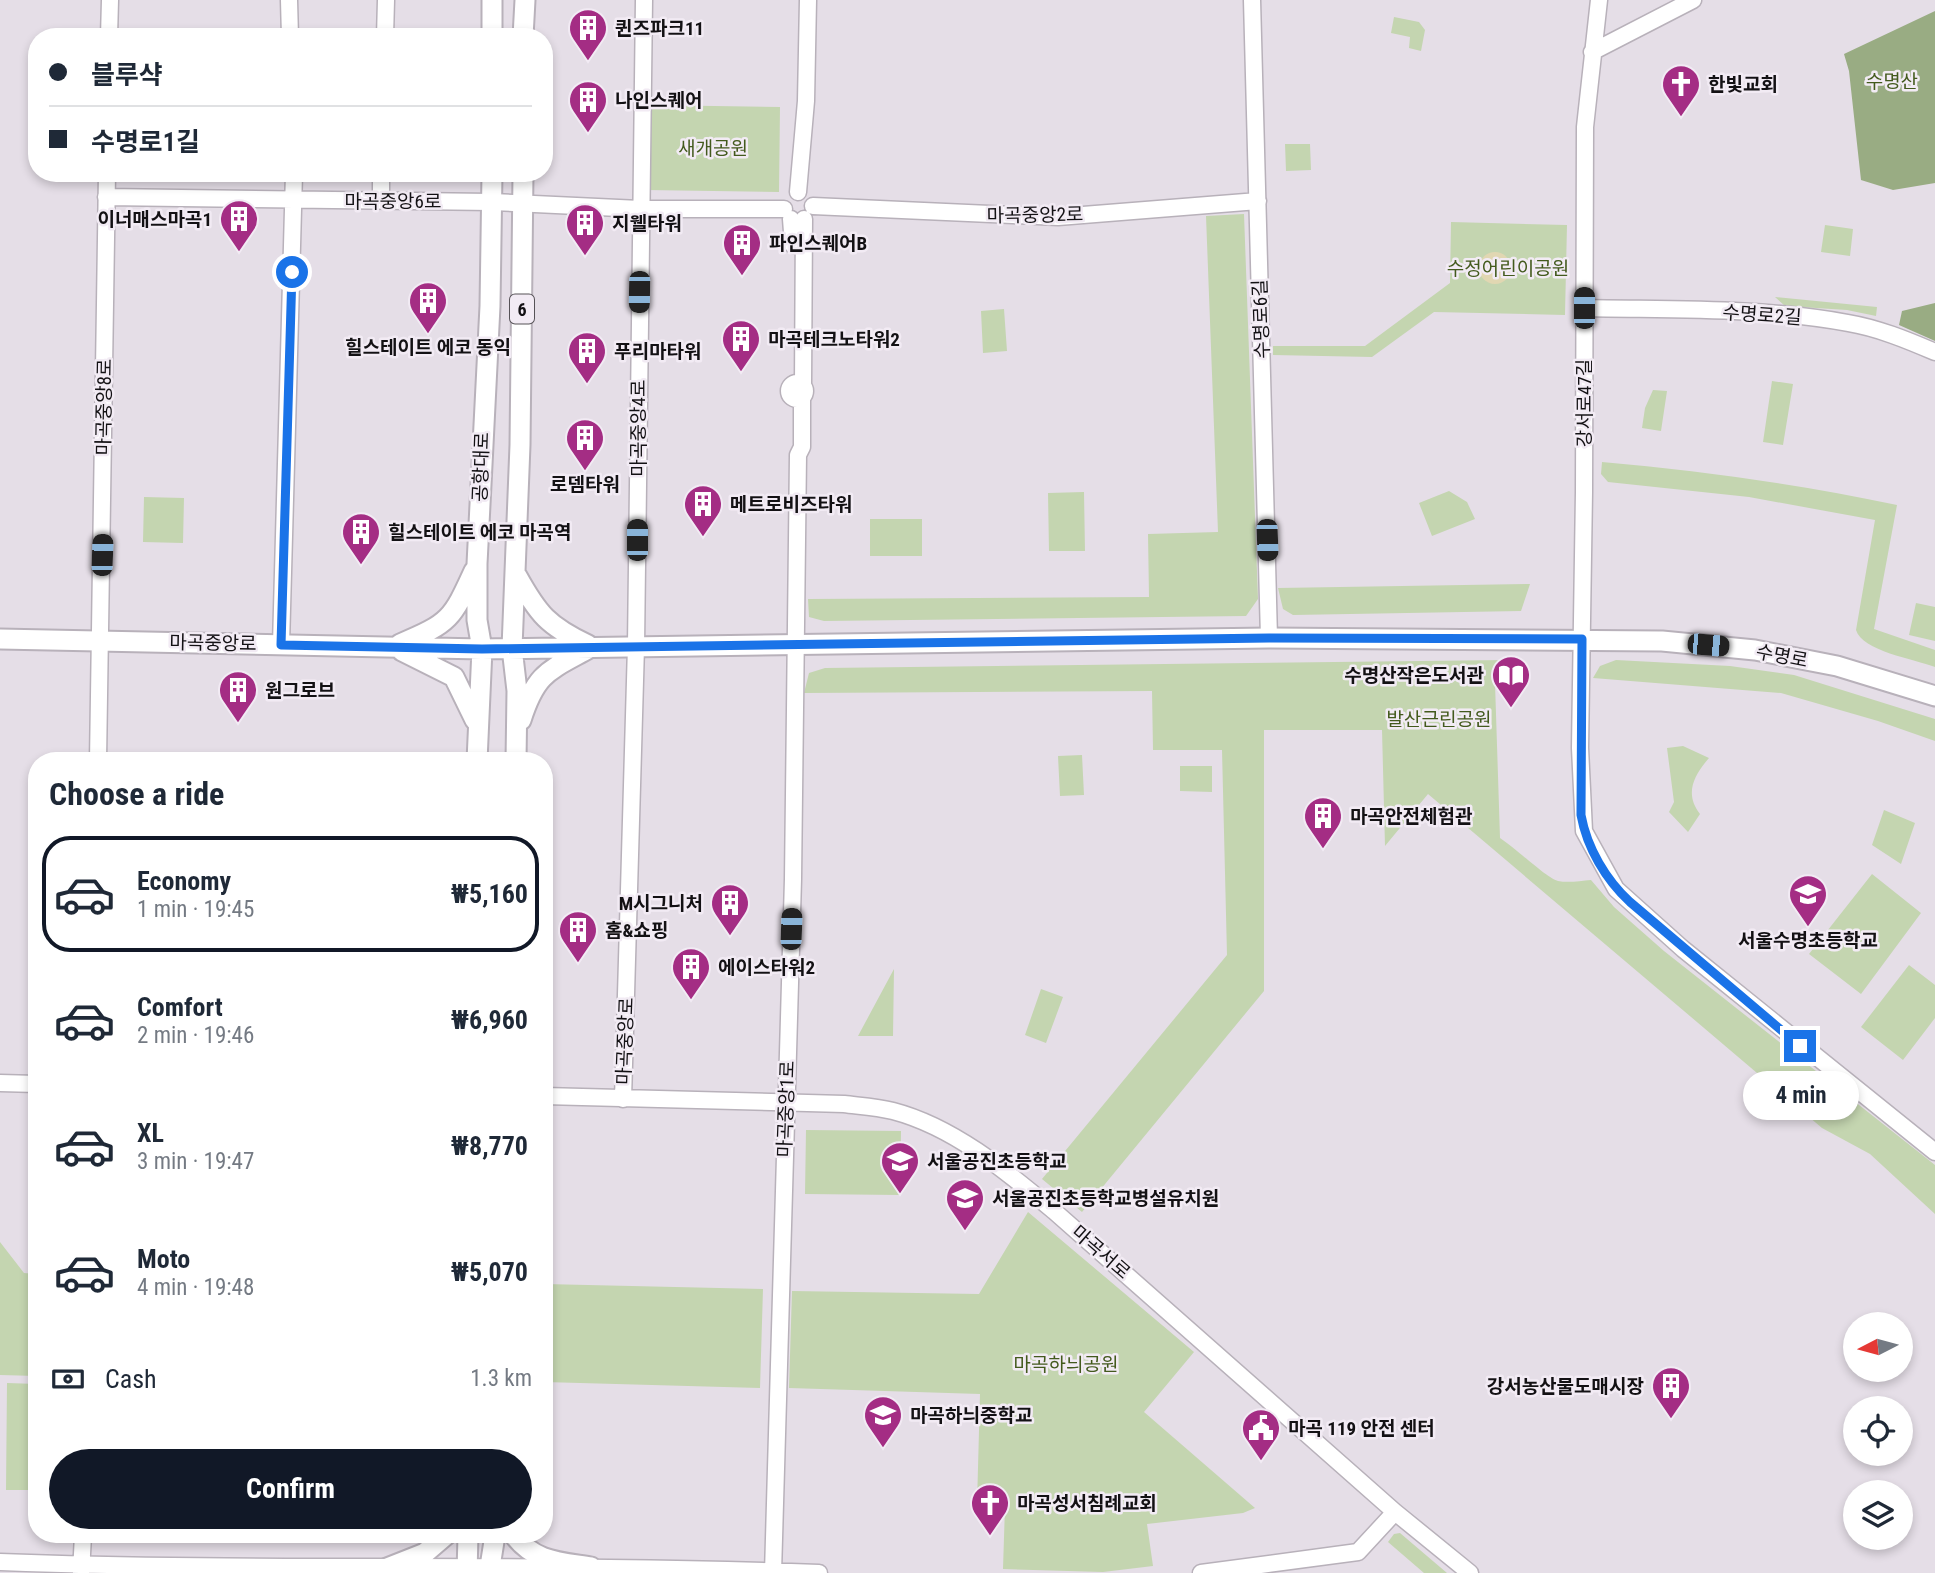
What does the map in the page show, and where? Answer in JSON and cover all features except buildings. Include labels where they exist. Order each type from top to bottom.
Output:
[{"type":"main road","points":[[492,0],[492,28]]},
{"type":"main road","points":[[523,28],[525,0]]},
{"type":"main road","name":"공항대로","points":[[477,752],[482,649],[477,620],[477,564],[492,182]]},
{"type":"main road","name":"공항대로","points":[[516,752],[516,677],[512,648],[516,575],[523,182]]},
{"type":"main road","points":[[392,647],[435,628],[455,612],[477,564]]},
{"type":"main road","points":[[516,575],[541,617],[557,630],[592,647]]},
{"type":"main road","name":"마곡중앙로","points":[[0,639],[482,649],[1269,638],[1582,639]]},
{"type":"main road","name":"수명로","points":[[1582,639],[1662,641],[1755,649],[1837,666],[1935,696]]},
{"type":"main road","points":[[392,647],[454,677],[477,725]]},
{"type":"main road","points":[[517,734],[527,702],[543,674],[592,647]]},
{"type":"main road","points":[[387,1568],[425,1553],[437,1543]]},
{"type":"main road","points":[[467,1570],[468,1543]]},
{"type":"main road","points":[[489,1571],[494,1543]]},
{"type":"main road","points":[[522,1543],[541,1558],[592,1567]]},
{"type":"main road","points":[[568,1573],[592,1567]]},
{"type":"main road","points":[[387,1568],[406,1573]]},
{"type":"street","points":[[109,28],[110,0]]},
{"type":"street","points":[[289,0],[290,28]]},
{"type":"street","points":[[385,28],[386,0]]},
{"type":"street","name":"마곡중앙4로","points":[[636,646],[639,209],[645,0]]},
{"type":"street","points":[[796,644],[798,461],[793,447],[798,391],[798,213],[807,195],[798,192],[806,101],[808,0]]},
{"type":"street","name":"수명로6길","points":[[1252,0],[1269,638]]},
{"type":"street","name":"강서로47길","points":[[1599,0],[1585,127],[1581,815],[1589,842],[1616,889],[1693,958],[1935,1152]]},
{"type":"street","points":[[1592,52],[1693,0]]},
{"type":"street","name":"마곡중앙8로","points":[[98,752],[107,182]]},
{"type":"street","points":[[281,645],[294,182]]},
{"type":"street","points":[[381,182],[381,200]]},
{"type":"street","name":"마곡중앙6로","points":[[106,197],[492,202]]},
{"type":"street","name":"마곡중앙2로","points":[[639,209],[1058,217],[1258,201]]},
{"type":"street","points":[[492,202],[639,209]]},
{"type":"street","name":"수명로2길","points":[[1584,308],[1719,312],[1848,323],[1902,338],[1935,352]]},
{"type":"street","name":"마곡중앙1로","points":[[773,1572],[796,644]]},
{"type":"street","name":"마곡중앙로","points":[[623,1099],[636,646]]},
{"type":"street","points":[[0,1083],[28,1084]]},
{"type":"street","name":"마곡서로","points":[[553,1096],[844,1104],[892,1111],[933,1126],[977,1151],[1054,1211],[1395,1512],[1471,1573]]},
{"type":"street","points":[[1201,1573],[1357,1552],[1395,1512]]},
{"type":"street","points":[[81,1569],[83,1543]]},
{"type":"street","points":[[0,1562],[81,1569],[387,1568],[489,1571],[592,1567],[819,1573]]},
{"type":"green space","name":"수명산","points":[[1935,11],[1935,183],[1893,190],[1861,180],[1849,71],[1844,54]]},
{"type":"green space","points":[[1394,17],[1419,22],[1425,30],[1421,51],[1409,48],[1410,37],[1391,33]]},
{"type":"green space","name":"새개공원","points":[[647,105],[780,107],[779,192],[646,190]]},
{"type":"green space","points":[[1285,144],[1310,144],[1311,170],[1286,171]]},
{"type":"green space","points":[[1244,214],[1258,599],[1246,616],[824,621],[809,617],[808,599],[1149,597],[1148,534],[1218,532],[1206,216]]},
{"type":"green space","name":"수정어린이공원","points":[[1451,222],[1567,225],[1565,315],[1434,312],[1372,357],[1273,355],[1273,346],[1365,346],[1450,283]]},
{"type":"green space","points":[[1825,225],[1853,229],[1850,256],[1821,252]]},
{"type":"green space","points":[[1775,297],[1877,307],[1876,316],[1847,310],[1785,306]]},
{"type":"green space","points":[[1935,303],[1935,341],[1899,325],[1902,311]]},
{"type":"green space","points":[[1004,309],[1007,351],[983,353],[981,311]]},
{"type":"green space","points":[[1772,381],[1793,384],[1783,445],[1763,442]]},
{"type":"green space","points":[[1653,390],[1667,391],[1661,431],[1642,428],[1645,408]]},
{"type":"green space","points":[[1602,462],[1750,479],[1897,505],[1874,629],[1935,650],[1935,667],[1878,649],[1868,644],[1856,630],[1875,520],[1749,497],[1608,482],[1601,474]]},
{"type":"green space","points":[[1449,491],[1467,502],[1475,519],[1432,536],[1419,503]]},
{"type":"green space","points":[[1084,492],[1085,551],[1049,551],[1048,493]]},
{"type":"green space","points":[[144,497],[184,498],[183,543],[143,542]]},
{"type":"green space","points":[[870,519],[922,519],[922,556],[870,556]]},
{"type":"green space","points":[[1530,584],[1521,611],[1293,615],[1283,609],[1278,588]]},
{"type":"green space","points":[[1916,603],[1935,607],[1935,641],[1909,635]]},
{"type":"green space","name":"발산근린공원","points":[[1507,660],[1508,682],[1495,683],[1500,838],[1553,879],[1566,882],[1591,880],[1614,907],[1664,951],[1935,1165],[1935,1214],[1870,1154],[1822,1128],[1428,794],[1385,846],[1382,730],[1264,730],[1264,991],[1082,1212],[1042,1179],[1227,955],[1222,750],[1153,750],[1152,691],[804,693],[809,673],[825,668]]},
{"type":"green space","points":[[1616,660],[1730,666],[1794,675],[1935,719],[1935,741],[1878,721],[1781,693],[1593,678],[1600,666]]},
{"type":"green space","points":[[1683,746],[1709,758],[1693,785],[1693,799],[1700,814],[1688,832],[1669,812],[1674,802],[1667,748]]},
{"type":"green space","points":[[1082,755],[1084,795],[1060,796],[1058,756]]},
{"type":"green space","points":[[1180,766],[1212,766],[1212,792],[1180,791]]},
{"type":"green space","points":[[1884,810],[1915,823],[1901,864],[1872,845]]},
{"type":"green space","points":[[1872,874],[1921,913],[1861,994],[1809,954]]},
{"type":"green space","points":[[1909,965],[1935,985],[1935,1018],[1903,1060],[1861,1027]]},
{"type":"green space","points":[[894,969],[893,1036],[858,1036]]},
{"type":"green space","points":[[1041,989],[1063,997],[1046,1043],[1025,1035]]},
{"type":"green space","points":[[806,1130],[901,1131],[900,1195],[805,1194]]},
{"type":"green space","name":"마곡하늬공원","points":[[1028,1212],[1194,1352],[1144,1412],[1255,1508],[1243,1513],[1147,1524],[1153,1566],[1103,1572],[1003,1569],[1005,1506],[977,1504],[980,1394],[789,1388],[792,1291],[979,1294]]},
{"type":"green space","points":[[0,1242],[24,1273],[28,1273],[28,1376],[0,1375]]},
{"type":"green space","points":[[553,1284],[763,1289],[760,1388],[553,1382]]},
{"type":"green space","points":[[7,1383],[28,1384],[28,1490],[6,1490]]},
{"type":"green space","points":[[1400,1533],[1447,1573],[1424,1573],[1388,1542],[1394,1534]]},
{"type":"sand","points":[[1495,252],[1506,257],[1511,268],[1506,279],[1495,284],[1484,279],[1479,268],[1484,257]]},
{"type":"place","name":"퀸즈파크11","points":[[588,62]]},
{"type":"place","name":"한빛교회","points":[[1681,118]]},
{"type":"place","name":"나인스퀘어","points":[[588,134]]},
{"type":"place","name":"이너매스마곡1","points":[[239,253]]},
{"type":"place","name":"지웰타워","points":[[585,257]]},
{"type":"place","name":"파인스퀘어B","points":[[742,277]]},
{"type":"place","name":"힐스테이트 에코 동익","points":[[428,335]]},
{"type":"place","name":"마곡테크노타워2","points":[[741,373]]},
{"type":"place","name":"푸리마타워","points":[[587,385]]},
{"type":"place","name":"로뎀타워","points":[[585,472]]},
{"type":"place","name":"메트로비즈타워","points":[[703,538]]},
{"type":"place","name":"힐스테이트 에코 마곡역","points":[[361,566]]},
{"type":"place","name":"수명산작은도서관","points":[[1511,709]]},
{"type":"place","name":"원그로브","points":[[238,724]]},
{"type":"place","name":"마곡안전체험관","points":[[1323,850]]},
{"type":"place","name":"서울수명초등학교","points":[[1808,928]]},
{"type":"place","name":"M시그니처","points":[[730,937]]},
{"type":"place","name":"홈&쇼핑","points":[[578,964]]},
{"type":"place","name":"에이스타워2","points":[[691,1001]]},
{"type":"place","name":"서울공진초등학교","points":[[900,1195]]},
{"type":"place","name":"서울공진초등학교병설유치원","points":[[965,1232]]},
{"type":"place","name":"강서농산물도매시장","points":[[1671,1420]]},
{"type":"place","name":"마곡하늬중학교","points":[[883,1449]]},
{"type":"place","name":"마곡 119 안전 센터","points":[[1261,1462]]},
{"type":"place","name":"마곡성서침례교회","points":[[990,1537]]},
{"type":"route","points":[[292,272],[281,645],[482,649],[1269,638],[1582,639],[1581,815],[1584,831],[1600,864],[1616,889],[1630,902],[1800,1046]]}]
